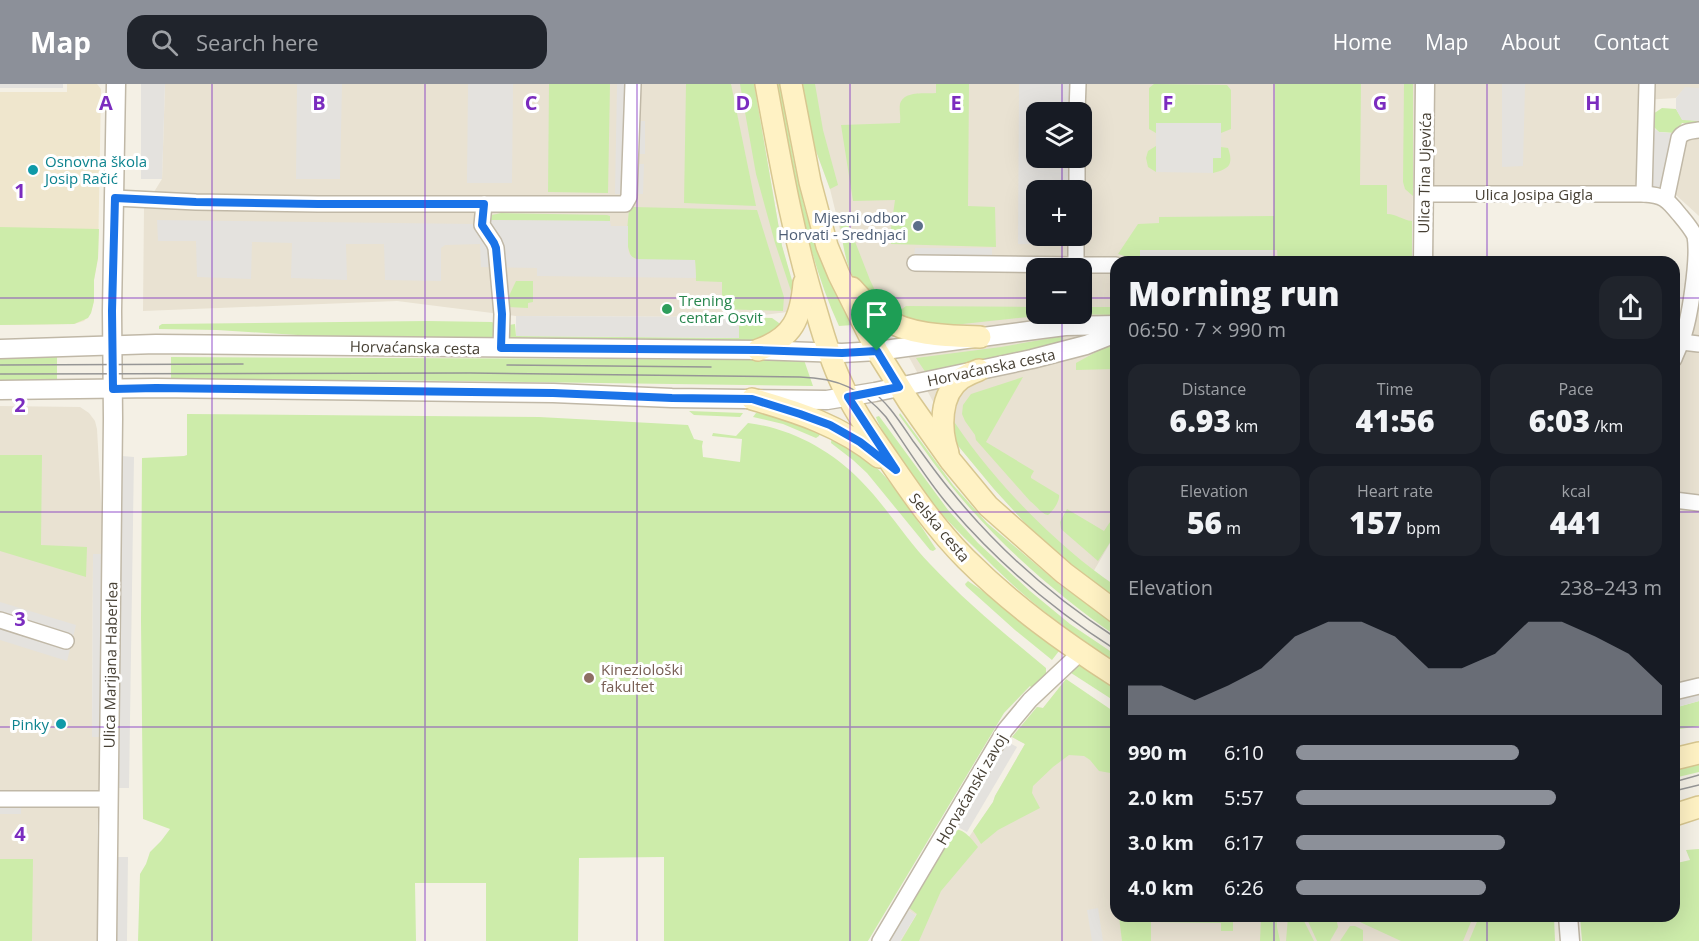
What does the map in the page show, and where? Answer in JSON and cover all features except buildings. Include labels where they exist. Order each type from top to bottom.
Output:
[{"type":"main road","name":"Selska cesta","points":[[766,84],[786,195],[804,273],[829,352],[848,397],[896,470],[937,526],[965,558],[1034,620],[1110,672]]},
{"type":"main road","points":[[791,84],[819,219],[839,275],[877,351],[950,460],[996,513],[1064,573],[1110,608]]},
{"type":"main road","points":[[758,350],[777,342],[793,327],[801,307],[804,273]]},
{"type":"main road","points":[[839,275],[876,313],[899,326],[934,334],[980,338]]},
{"type":"main road","points":[[950,460],[944,430],[943,414],[946,398],[956,383],[979,370]]},
{"type":"main road","points":[[752,399],[830,425],[860,442],[896,470]]},
{"type":"main road","points":[[1680,758],[1699,753]]},
{"type":"main road","points":[[1680,814],[1699,807]]},
{"type":"main road","points":[[1680,817],[1699,820]]},
{"type":"street","name":"Ulica Marijana Haberlea","points":[[108,941],[116,84]]},
{"type":"street","points":[[115,198],[262,203],[626,204],[629,197],[633,84]]},
{"type":"street","points":[[1077,102],[1078,84]]},
{"type":"street","name":"Ulica Tina Ujevića","points":[[1423,256],[1425,84]]},
{"type":"street","points":[[1644,195],[1647,84]]},
{"type":"street","points":[[1680,346],[1695,282],[1697,244],[1696,234],[1666,200],[1679,138],[1690,131],[1699,130]]},
{"type":"street","name":"Ulica Josipa Gigla","points":[[1424,194],[1656,195],[1666,200]]},
{"type":"street","points":[[484,204],[482,225],[496,248],[502,314],[501,348]]},
{"type":"street","points":[[915,263],[1026,264]]},
{"type":"street","points":[[1092,265],[1110,265]]},
{"type":"street","name":"Horvaćanska cesta","points":[[0,349],[156,344],[877,351],[1065,326],[1110,325]]},
{"type":"street","name":"Horvaćanska cesta","points":[[0,390],[156,388],[553,393],[652,398],[827,400],[1061,352],[1110,335]]},
{"type":"street","points":[[1682,342],[1699,344]]},
{"type":"street","points":[[1680,501],[1699,503]]},
{"type":"street","points":[[0,620],[66,641]]},
{"type":"street","name":"Horvaćanski zavoj","points":[[880,941],[1005,730],[1030,700],[1080,653]]},
{"type":"street","points":[[1680,691],[1699,686]]},
{"type":"street","points":[[0,799],[109,799]]},
{"type":"street","points":[[1568,922],[1570,941]]},
{"type":"shaded area","points":[[0,84],[63,84],[63,88],[0,88]]},
{"type":"shaded area","points":[[67,84],[97,84],[101,89],[98,258],[91,313],[84,321],[74,324],[0,325],[0,92],[67,92]]},
{"type":"shaded area","points":[[141,84],[165,84],[162,179],[141,179]]},
{"type":"shaded area","points":[[165,84],[754,84],[782,246],[795,294],[795,311],[747,317],[516,316],[397,301],[143,311],[144,208],[162,179]]},
{"type":"shaded area","points":[[297,84],[342,84],[340,179],[296,179]]},
{"type":"shaded area","points":[[468,84],[513,84],[512,183],[467,183]]},
{"type":"shaded area","points":[[617,84],[627,84],[625,194],[615,194]]},
{"type":"shaded area","points":[[803,84],[1699,84],[1699,88],[1685,88],[1676,98],[1643,100],[1639,187],[1461,190],[1413,188],[1412,256],[1110,256],[1110,543],[1089,579],[1026,524],[955,442],[885,313],[854,277],[848,263],[830,189],[812,140]]},
{"type":"shaded area","points":[[1019,84],[1071,84],[1071,102],[1026,102],[1026,168],[1071,168],[1071,180],[1026,180],[1026,244],[1018,244]]},
{"type":"shaded area","points":[[1502,84],[1525,84],[1523,166],[1502,167]]},
{"type":"shaded area","points":[[1685,87],[1699,88],[1699,121],[1682,120],[1676,109],[1676,98]]},
{"type":"shaded area","points":[[635,121],[645,121],[645,154],[635,154]]},
{"type":"shaded area","points":[[1156,123],[1221,123],[1221,158],[1213,158],[1213,173],[1156,172]]},
{"type":"shaded area","points":[[1652,124],[1659,132],[1671,133],[1666,189],[1652,189]]},
{"type":"shaded area","points":[[1699,136],[1699,216],[1676,195],[1674,189],[1685,139]]},
{"type":"shaded area","points":[[635,164],[644,164],[643,194],[634,194]]},
{"type":"shaded area","points":[[157,220],[476,224],[490,224],[491,220],[610,221],[611,226],[628,226],[629,254],[635,259],[695,260],[696,278],[537,276],[537,268],[481,267],[480,244],[445,245],[441,248],[441,281],[385,280],[384,244],[346,244],[347,280],[291,278],[292,243],[252,242],[251,279],[197,277],[196,241],[158,241]]},
{"type":"shaded area","points":[[915,248],[992,248],[992,260],[914,259]]},
{"type":"shaded area","points":[[1140,250],[1272,250],[1272,256],[1140,256]]},
{"type":"shaded area","points":[[1699,285],[1699,680],[1680,685],[1680,336]]},
{"type":"shaded area","points":[[516,316],[739,317],[739,338],[516,336]]},
{"type":"shaded area","points":[[0,406],[80,407],[89,413],[97,429],[104,554],[93,554],[92,736],[103,737],[97,830],[99,941],[0,941]]},
{"type":"shaded area","points":[[122,456],[134,457],[129,788],[117,788]]},
{"type":"shaded area","points":[[93,554],[104,554],[103,737],[92,737]]},
{"type":"shaded area","points":[[0,602],[76,625],[67,661],[0,640]]},
{"type":"shaded area","points":[[1065,681],[1110,710],[1110,922],[1552,922],[1553,941],[900,941],[916,915],[908,910],[910,904],[969,837],[993,802],[1025,744],[1012,737],[1037,707],[1043,708]]},
{"type":"shaded area","points":[[1699,691],[1699,701],[1680,706],[1680,696]]},
{"type":"shaded area","points":[[1006,741],[1017,747],[967,832],[956,826]]},
{"type":"shaded area","points":[[0,802],[21,802],[21,814],[0,814]]},
{"type":"shaded area","points":[[116,857],[128,857],[127,941],[116,941]]},
{"type":"shaded area","points":[[1098,908],[1103,941],[1092,941],[1087,910]]},
{"type":"shaded area","points":[[908,910],[916,915],[900,941],[889,941]]},
{"type":"green space","points":[[549,84],[610,84],[608,193],[548,192]]},
{"type":"green space","points":[[686,84],[731,84],[756,206],[684,203]]},
{"type":"green space","points":[[740,84],[754,84],[782,246],[796,294],[795,303],[756,174]]},
{"type":"green space","points":[[776,84],[780,84],[794,161],[808,219],[822,259],[853,325],[839,326],[817,268],[800,207]]},
{"type":"green space","points":[[803,84],[815,84],[823,130],[838,185],[830,189],[812,140]]},
{"type":"green space","points":[[936,84],[969,84],[968,206],[995,207],[996,247],[891,244],[890,235],[895,200],[853,201],[841,125],[900,123],[902,100],[910,95],[936,93]]},
{"type":"green space","points":[[1154,84],[1227,85],[1231,90],[1231,129],[1221,133],[1221,123],[1156,123],[1156,133],[1149,129],[1149,88]]},
{"type":"green space","points":[[1275,84],[1361,84],[1360,185],[1387,185],[1387,214],[1412,221],[1412,256],[1278,256],[1277,250],[1140,250],[1140,256],[1118,254],[1138,224],[1159,223],[1159,217],[1274,216]]},
{"type":"green space","points":[[1404,84],[1413,84],[1413,196],[1405,189],[1403,182]]},
{"type":"green space","points":[[1662,108],[1676,109],[1682,119],[1699,121],[1699,124],[1682,123],[1675,133],[1659,132],[1653,126],[1653,114]]},
{"type":"green space","points":[[1156,146],[1156,159],[1221,158],[1221,147],[1228,148],[1230,162],[1223,170],[1213,173],[1213,162],[1156,163],[1156,172],[1148,167],[1146,158],[1148,151]]},
{"type":"green space","points":[[633,207],[757,210],[784,297],[783,311],[722,309],[722,282],[696,281],[695,260],[639,260],[632,257],[627,234],[629,209]]},
{"type":"green space","points":[[501,213],[607,215],[610,216],[610,221],[491,220],[492,215]]},
{"type":"green space","points":[[847,221],[885,311],[864,291],[850,271],[840,224]]},
{"type":"green space","points":[[0,227],[99,229],[94,301],[88,318],[74,324],[0,325]]},
{"type":"green space","points":[[516,281],[533,281],[533,302],[528,303],[528,308],[507,307],[507,300]]},
{"type":"green space","points":[[906,306],[1026,307],[1026,317],[935,327],[897,319],[899,311]]},
{"type":"green space","points":[[1092,307],[1110,307],[1110,315],[1092,314]]},
{"type":"green space","points":[[739,317],[772,318],[786,328],[764,342],[511,339],[507,336],[509,325],[515,324],[516,336],[739,338]]},
{"type":"green space","points":[[492,322],[499,326],[495,335],[486,340],[329,337],[159,329],[162,324]]},
{"type":"green space","points":[[1063,337],[1064,342],[953,369],[926,373],[916,358],[1001,347]]},
{"type":"green space","points":[[1105,347],[1110,347],[1110,369],[1076,370],[1076,363]]},
{"type":"green space","points":[[0,357],[57,357],[57,380],[0,380]]},
{"type":"green space","points":[[171,357],[804,360],[813,386],[378,380],[171,382]]},
{"type":"green space","points":[[1023,377],[986,442],[1034,471],[1031,478],[1059,495],[1056,506],[1048,515],[1030,501],[976,440],[962,414],[963,405],[971,394]]},
{"type":"green space","points":[[689,411],[743,413],[740,417],[694,415]]},
{"type":"green space","points":[[948,412],[1002,484],[1046,530],[1110,582],[1110,594],[1056,552],[1026,524],[955,442]]},
{"type":"green space","points":[[756,413],[769,414],[822,430],[816,438],[783,424],[753,417]]},
{"type":"green space","points":[[900,413],[953,485],[987,523],[1059,584],[1110,621],[1110,632],[1038,576],[1002,542],[941,473],[899,415]]},
{"type":"green space","name":"Kineziološki fakultet","points":[[187,414],[539,417],[688,425],[694,439],[703,441],[703,457],[740,462],[742,439],[712,436],[713,433],[736,436],[748,423],[779,430],[809,442],[849,469],[930,564],[1001,631],[1046,668],[1046,676],[1033,689],[1030,686],[1004,713],[868,941],[664,941],[664,857],[579,858],[578,941],[486,941],[486,883],[415,883],[416,941],[138,941],[140,874],[150,852],[170,829],[143,819],[142,458],[187,455]]},
{"type":"green space","points":[[879,416],[948,510],[978,543],[1070,624],[1110,651],[1110,659],[1038,606],[960,533],[908,471],[876,417]]},
{"type":"green space","points":[[832,435],[860,453],[882,473],[902,498],[936,549],[930,550],[867,473],[831,443]]},
{"type":"green space","points":[[0,455],[42,455],[41,545],[87,547],[86,577],[0,551]]},
{"type":"green space","points":[[1067,509],[1104,531],[1110,522],[1110,542],[1098,561],[1061,529],[1060,522]]},
{"type":"green space","points":[[968,581],[1059,651],[1052,660],[966,586]]},
{"type":"green space","points":[[1074,661],[1110,685],[1110,698],[1068,671]]},
{"type":"green space","points":[[1066,679],[1110,709],[1110,773],[1099,771],[1084,756],[1069,755],[1033,786],[1032,793],[1040,808],[998,830],[981,844],[973,831],[993,802],[1025,744],[1012,737],[1037,707],[1043,708]]},
{"type":"green space","points":[[1699,701],[1699,726],[1680,729],[1680,706]]},
{"type":"green space","points":[[1699,764],[1699,772],[1680,777],[1680,769]]},
{"type":"green space","points":[[955,829],[965,833],[978,847],[941,891],[919,941],[901,941],[917,914],[908,907]]},
{"type":"green space","points":[[1699,849],[1699,941],[1582,941],[1580,922],[1680,922],[1680,862],[1690,860],[1686,850]]},
{"type":"green space","points":[[0,859],[33,859],[32,941],[0,941]]},
{"type":"green space","points":[[1120,922],[1151,922],[1151,941],[1122,941]]},
{"type":"green space","points":[[1151,922],[1233,922],[1233,931],[1221,931],[1221,923]]},
{"type":"green space","points":[[1261,922],[1277,922],[1280,941],[1260,941]]},
{"type":"green space","points":[[1288,922],[1304,922],[1314,941],[1286,941]]},
{"type":"green space","points":[[1308,922],[1337,922],[1338,927],[1330,941],[1317,941]]},
{"type":"green space","points":[[1360,922],[1471,922],[1463,941],[1401,941]]},
{"type":"green space","points":[[1477,922],[1554,922],[1555,941],[1469,941]]},
{"type":"green space","points":[[1350,926],[1363,930],[1363,941],[1340,941]]},
{"type":"tram line","points":[[0,365],[243,364]]},
{"type":"tram line","points":[[507,365],[711,367]]},
{"type":"tram line","points":[[0,374],[470,373],[800,377],[826,380],[858,392],[877,407],[936,490],[983,543],[1046,600],[1110,646]]},
{"type":"tram line","points":[[869,389],[888,406],[942,480],[988,533],[1049,589],[1110,634]]},
{"type":"tram line","points":[[1680,780],[1699,775]]},
{"type":"tram line","points":[[1680,790],[1699,785]]},
{"type":"place","name":"Osnovna škola Josip Račić","points":[[33,170]]},
{"type":"place","name":"Mjesni odbor Horvati - Srednjaci","points":[[918,226]]},
{"type":"place","name":"Trening centar Osvit","points":[[667,309]]},
{"type":"place","name":"Kineziološki fakultet","points":[[589,678]]},
{"type":"place","name":"Pinky","points":[[61,724]]},
{"type":"route","points":[[115,198],[318,204],[484,204],[482,225],[496,248],[499,273],[502,314],[501,348],[842,353],[877,351],[899,387],[848,397],[896,470],[860,442],[830,425],[752,399],[553,393],[113,389],[112,311],[115,198]]}]
